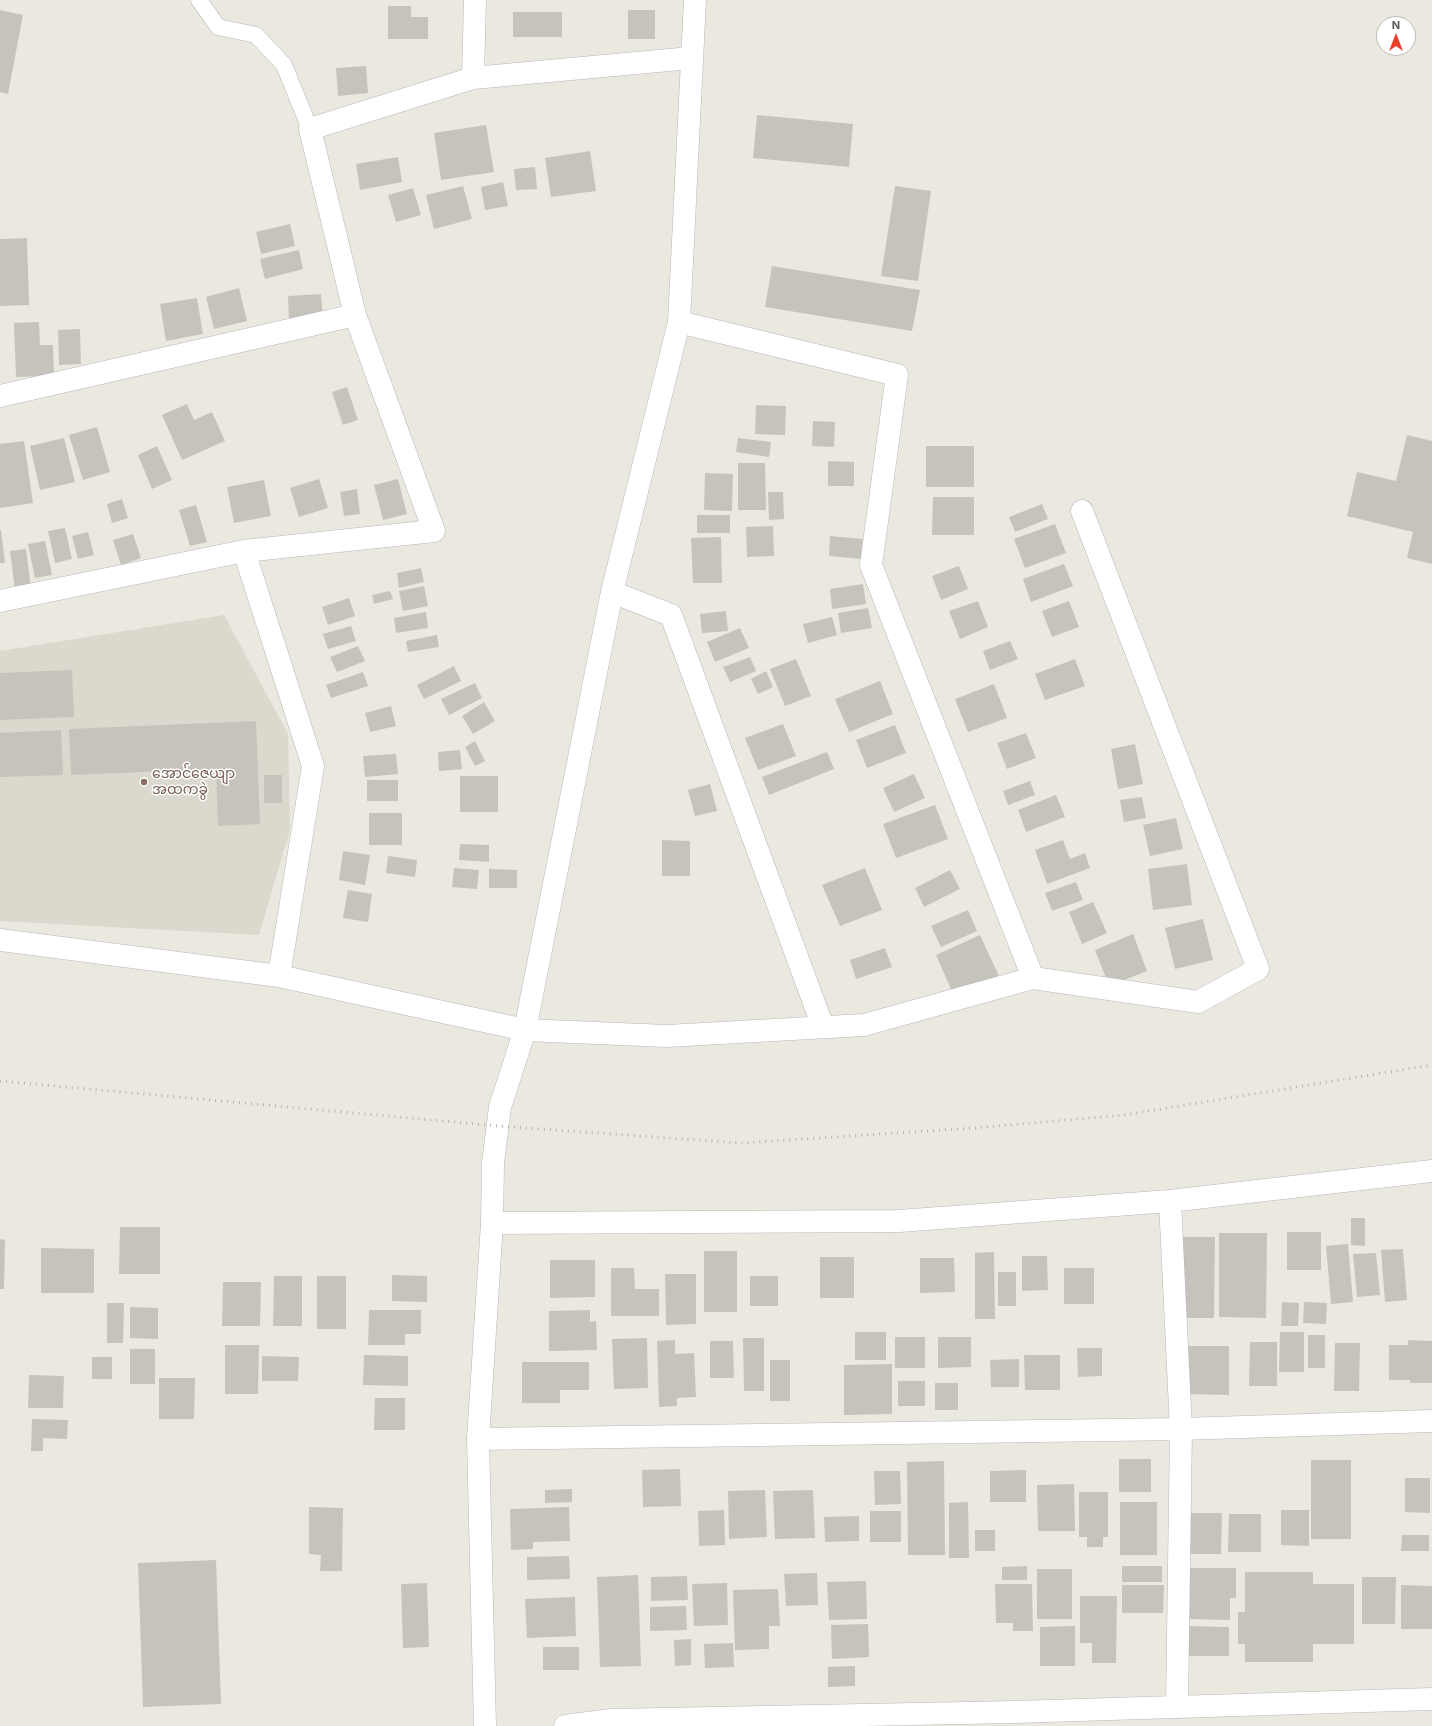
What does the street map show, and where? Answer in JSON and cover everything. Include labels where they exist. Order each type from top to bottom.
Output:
[{"type":"street","points":[[473,78],[475,0]]},
{"type":"street","points":[[485,1726],[478,1439],[492,1223],[493,1162],[500,1107],[525,1030],[612,592],[679,322],[691,58],[696,0]]},
{"type":"street","points":[[0,601],[244,551],[434,531],[355,315],[310,129],[473,78],[691,58]]},
{"type":"street","points":[[0,396],[355,315]]},
{"type":"street","points":[[679,322],[897,374],[871,565],[1033,978]]},
{"type":"street","points":[[0,940],[280,976],[525,1030],[667,1036],[864,1025],[1033,978],[1198,1002],[1258,969],[1082,511]]},
{"type":"street","points":[[244,551],[313,766],[280,976]]},
{"type":"street","points":[[612,592],[671,615],[823,1027]]},
{"type":"street","points":[[492,1223],[899,1221],[1170,1200],[1432,1171]]},
{"type":"street","points":[[1170,1200],[1182,1429],[1177,1707]]},
{"type":"street","points":[[478,1439],[1182,1429],[1432,1421]]},
{"type":"street","points":[[565,1726],[611,1720],[1177,1707],[1432,1699]]},
{"type":"lane","points":[[200,0],[218,27],[256,35],[284,65],[310,129]]},
{"type":"shaded area","name":"အောင်ဇေယျာ အထကခွဲ","points":[[224,615],[288,734],[290,830],[259,935],[0,921],[0,651]]},
{"type":"building","points":[[388,6],[411,6],[411,17],[428,17],[428,39],[388,39]]},
{"type":"building","points":[[0,10],[23,15],[8,94],[0,92]]},
{"type":"building","points":[[628,10],[655,10],[655,39],[628,39]]},
{"type":"building","points":[[513,12],[562,12],[562,37],[513,37]]},
{"type":"building","points":[[366,66],[368,93],[338,96],[336,68]]},
{"type":"building","points":[[757,115],[853,124],[849,167],[753,158]]},
{"type":"building","points":[[486,125],[494,172],[441,180],[434,133]]},
{"type":"building","points":[[590,151],[596,191],[551,197],[545,158]]},
{"type":"building","points":[[398,157],[402,182],[360,190],[356,164]]},
{"type":"building","points":[[535,167],[537,189],[516,190],[514,169]]},
{"type":"building","points":[[503,182],[508,206],[485,210],[481,187]]},
{"type":"building","points":[[463,186],[472,219],[434,229],[426,195]]},
{"type":"building","points":[[895,186],[931,191],[918,281],[881,276]]},
{"type":"building","points":[[413,188],[421,215],[396,222],[388,195]]},
{"type":"building","points":[[290,224],[295,246],[261,254],[256,232]]},
{"type":"building","points":[[27,238],[29,305],[0,306],[0,239]]},
{"type":"building","points":[[299,250],[303,269],[265,279],[260,259]]},
{"type":"building","points":[[772,266],[920,290],[912,331],[765,307]]},
{"type":"building","points":[[239,288],[247,321],[214,329],[206,297]]},
{"type":"building","points":[[321,294],[323,318],[289,320],[288,296]]},
{"type":"building","points":[[197,298],[203,334],[166,341],[160,304]]},
{"type":"building","points":[[39,322],[40,345],[53,345],[54,376],[16,377],[14,323]]},
{"type":"building","points":[[80,329],[81,364],[59,365],[58,330]]},
{"type":"building","points":[[347,387],[358,420],[343,425],[332,392]]},
{"type":"building","points":[[187,404],[194,420],[212,412],[225,441],[182,460],[162,415]]},
{"type":"building","points":[[756,405],[786,406],[785,435],[755,434]]},
{"type":"building","points":[[813,421],[835,422],[834,447],[812,446]]},
{"type":"building","points":[[97,427],[110,472],[83,480],[69,435]]},
{"type":"building","points":[[1407,435],[1432,441],[1432,564],[1407,558],[1413,532],[1347,516],[1357,472],[1396,481]]},
{"type":"building","points":[[64,438],[75,482],[40,490],[30,446]]},
{"type":"building","points":[[738,438],[771,442],[769,457],[736,452]]},
{"type":"building","points":[[24,441],[33,503],[0,508],[0,444]]},
{"type":"building","points":[[157,446],[172,480],[152,489],[138,455]]},
{"type":"building","points":[[926,446],[974,446],[974,487],[926,487]]},
{"type":"building","points":[[828,461],[854,462],[854,486],[828,486]]},
{"type":"building","points":[[738,463],[765,463],[766,510],[738,510]]},
{"type":"building","points":[[705,473],[733,474],[732,511],[704,510]]},
{"type":"building","points":[[319,479],[328,508],[299,517],[290,488]]},
{"type":"building","points":[[398,479],[407,514],[383,520],[374,485]]},
{"type":"building","points":[[264,480],[271,516],[234,523],[227,487]]},
{"type":"building","points":[[357,489],[360,514],[344,516],[340,492]]},
{"type":"building","points":[[768,492],[783,492],[784,519],[769,520]]},
{"type":"building","points":[[933,497],[974,497],[974,535],[932,535]]},
{"type":"building","points":[[122,499],[128,518],[112,523],[107,504]]},
{"type":"building","points":[[1042,504],[1048,519],[1015,532],[1009,517]]},
{"type":"building","points":[[196,505],[207,542],[190,546],[179,510]]},
{"type":"building","points":[[697,515],[730,515],[730,533],[697,533]]},
{"type":"building","points":[[1055,524],[1066,553],[1025,568],[1014,539]]},
{"type":"building","points":[[773,526],[774,556],[747,557],[746,527]]},
{"type":"building","points":[[65,528],[72,559],[55,563],[48,531]]},
{"type":"building","points":[[1,530],[5,563],[0,563]]},
{"type":"building","points":[[88,532],[94,555],[78,559],[72,536]]},
{"type":"building","points":[[133,534],[141,558],[121,565],[113,540]]},
{"type":"building","points":[[830,536],[863,539],[861,559],[829,556]]},
{"type":"building","points":[[721,537],[722,583],[693,583],[691,538]]},
{"type":"building","points":[[45,541],[52,575],[35,578],[28,544]]},
{"type":"building","points":[[26,549],[31,588],[15,590],[10,551]]},
{"type":"building","points":[[1064,564],[1073,586],[1031,602],[1023,579]]},
{"type":"building","points":[[959,566],[968,589],[941,600],[932,576]]},
{"type":"building","points":[[421,568],[424,582],[399,588],[397,573]]},
{"type":"building","points":[[863,584],[866,604],[832,609],[830,589]]},
{"type":"building","points":[[424,586],[428,606],[403,611],[399,591]]},
{"type":"building","points":[[390,591],[393,599],[374,604],[372,595]]},
{"type":"building","points":[[349,598],[355,616],[328,625],[322,607]]},
{"type":"building","points":[[978,601],[988,627],[960,639],[949,611]]},
{"type":"building","points":[[1069,601],[1079,627],[1052,637],[1042,611]]},
{"type":"building","points":[[868,608],[872,628],[841,633],[838,613]]},
{"type":"building","points":[[726,611],[728,631],[702,633],[700,614]]},
{"type":"building","points":[[426,612],[428,628],[396,633],[394,618]]},
{"type":"building","points":[[832,617],[837,635],[808,643],[803,624]]},
{"type":"building","points":[[351,626],[356,641],[328,649],[323,634]]},
{"type":"building","points":[[740,628],[749,648],[715,662],[707,642]]},
{"type":"building","points":[[437,635],[439,647],[408,652],[406,641]]},
{"type":"building","points":[[1010,641],[1018,659],[990,670],[983,651]]},
{"type":"building","points":[[358,646],[365,661],[337,672],[330,657]]},
{"type":"building","points":[[750,657],[756,671],[730,682],[723,667]]},
{"type":"building","points":[[796,659],[811,696],[785,706],[770,669]]},
{"type":"building","points":[[1075,659],[1085,686],[1045,700],[1035,674]]},
{"type":"building","points":[[454,666],[461,681],[424,699],[417,685]]},
{"type":"building","points":[[72,670],[74,717],[0,720],[0,673]]},
{"type":"building","points":[[766,671],[773,687],[758,694],[751,679]]},
{"type":"building","points":[[363,672],[368,686],[331,698],[326,685]]},
{"type":"building","points":[[880,681],[893,714],[849,732],[835,699]]},
{"type":"building","points":[[475,683],[482,698],[449,715],[441,699]]},
{"type":"building","points":[[994,684],[1007,718],[968,732],[955,699]]},
{"type":"building","points":[[484,702],[495,721],[473,734],[462,716]]},
{"type":"building","points":[[391,706],[396,726],[370,732],[365,713]]},
{"type":"building","points":[[256,721],[260,824],[218,826],[216,769],[71,775],[69,729]]},
{"type":"building","points":[[783,724],[796,756],[758,770],[745,738]]},
{"type":"building","points":[[895,725],[906,753],[867,768],[856,740]]},
{"type":"building","points":[[61,730],[63,775],[0,777],[0,733]]},
{"type":"building","points":[[1026,733],[1036,758],[1007,769],[997,743]]},
{"type":"building","points":[[475,741],[485,761],[475,766],[465,747]]},
{"type":"building","points":[[1135,744],[1143,784],[1118,789],[1111,749]]},
{"type":"building","points":[[460,750],[462,769],[439,771],[438,752]]},
{"type":"building","points":[[827,752],[834,769],[769,795],[762,777]]},
{"type":"building","points":[[396,754],[398,774],[365,777],[363,756]]},
{"type":"building","points":[[914,774],[925,798],[894,812],[883,788]]},
{"type":"building","points":[[264,775],[282,775],[282,803],[264,803]]},
{"type":"building","points":[[460,776],[498,776],[498,812],[460,812]]},
{"type":"building","points":[[367,780],[398,780],[398,801],[367,801]]},
{"type":"building","points":[[1030,781],[1035,795],[1008,805],[1003,791]]},
{"type":"building","points":[[710,784],[717,811],[695,816],[688,790]]},
{"type":"building","points":[[1056,795],[1065,817],[1026,832],[1018,810]]},
{"type":"building","points":[[1142,797],[1146,818],[1124,822],[1120,800]]},
{"type":"building","points":[[935,805],[948,839],[896,858],[883,824]]},
{"type":"building","points":[[369,813],[402,813],[402,845],[369,845]]},
{"type":"building","points":[[1176,818],[1183,849],[1150,856],[1143,825]]},
{"type":"building","points":[[662,840],[690,841],[690,876],[662,876]]},
{"type":"building","points":[[1063,840],[1070,859],[1085,853],[1090,868],[1047,884],[1035,850]]},
{"type":"building","points":[[460,844],[489,845],[489,862],[459,860]]},
{"type":"building","points":[[343,851],[370,855],[365,885],[339,880]]},
{"type":"building","points":[[388,856],[417,860],[415,877],[386,873]]},
{"type":"building","points":[[1187,864],[1192,905],[1153,910],[1148,869]]},
{"type":"building","points":[[454,868],[479,870],[477,889],[452,887]]},
{"type":"building","points":[[865,868],[882,910],[840,926],[822,885]]},
{"type":"building","points":[[489,869],[517,870],[517,888],[489,888]]},
{"type":"building","points":[[950,870],[960,889],[924,907],[915,888]]},
{"type":"building","points":[[1076,882],[1083,900],[1052,911],[1045,893]]},
{"type":"building","points":[[348,890],[372,894],[368,922],[343,918]]},
{"type":"building","points":[[1093,902],[1107,933],[1082,944],[1069,912]]},
{"type":"building","points":[[968,910],[977,931],[941,947],[931,926]]},
{"type":"building","points":[[1203,919],[1213,960],[1175,969],[1165,928]]},
{"type":"building","points":[[1133,934],[1147,971],[1109,986],[1095,950]]},
{"type":"building","points":[[980,935],[999,976],[954,996],[936,955]]},
{"type":"building","points":[[885,948],[892,967],[856,979],[850,960]]},
{"type":"building","points":[[1351,1218],[1365,1218],[1365,1246],[1351,1245]]},
{"type":"building","points":[[120,1227],[160,1227],[160,1274],[119,1274]]},
{"type":"building","points":[[1287,1232],[1321,1232],[1321,1270],[1287,1270]]},
{"type":"building","points":[[1219,1233],[1267,1233],[1266,1318],[1219,1317]]},
{"type":"building","points":[[1183,1237],[1215,1237],[1214,1318],[1182,1318]]},
{"type":"building","points":[[0,1239],[5,1240],[4,1289],[0,1289]]},
{"type":"building","points":[[1348,1244],[1353,1302],[1331,1304],[1326,1246]]},
{"type":"building","points":[[41,1248],[94,1249],[94,1293],[41,1293]]},
{"type":"building","points":[[1403,1249],[1407,1300],[1385,1302],[1381,1250]]},
{"type":"building","points":[[704,1251],[737,1251],[737,1312],[704,1312]]},
{"type":"building","points":[[994,1252],[995,1319],[975,1319],[975,1253]]},
{"type":"building","points":[[1376,1253],[1380,1295],[1357,1297],[1353,1254]]},
{"type":"building","points":[[1022,1256],[1047,1256],[1048,1290],[1022,1291]]},
{"type":"building","points":[[820,1257],[854,1257],[854,1298],[820,1298]]},
{"type":"building","points":[[920,1258],[954,1258],[955,1292],[920,1293]]},
{"type":"building","points":[[550,1260],[595,1260],[595,1297],[550,1298]]},
{"type":"building","points":[[611,1268],[634,1268],[635,1289],[659,1289],[659,1316],[611,1316]]},
{"type":"building","points":[[1064,1268],[1094,1268],[1094,1304],[1064,1304]]},
{"type":"building","points":[[998,1272],[1016,1272],[1016,1306],[998,1306]]},
{"type":"building","points":[[665,1274],[696,1274],[696,1324],[666,1325]]},
{"type":"building","points":[[392,1275],[427,1276],[427,1302],[392,1301]]},
{"type":"building","points":[[274,1276],[302,1276],[302,1326],[273,1326]]},
{"type":"building","points":[[317,1276],[346,1276],[346,1329],[317,1329]]},
{"type":"building","points":[[750,1276],[778,1276],[778,1306],[750,1306]]},
{"type":"building","points":[[223,1282],[261,1282],[260,1326],[222,1326]]},
{"type":"building","points":[[1282,1302],[1299,1303],[1298,1326],[1281,1326]]},
{"type":"building","points":[[1304,1302],[1327,1303],[1326,1324],[1303,1323]]},
{"type":"building","points":[[107,1303],[124,1303],[123,1343],[107,1343]]},
{"type":"building","points":[[130,1307],[158,1308],[158,1339],[130,1338]]},
{"type":"building","points":[[369,1310],[421,1310],[421,1334],[405,1334],[405,1345],[368,1345]]},
{"type":"building","points":[[590,1310],[590,1322],[596,1321],[597,1350],[549,1351],[549,1311]]},
{"type":"building","points":[[855,1332],[886,1332],[886,1360],[855,1360]]},
{"type":"building","points":[[1280,1332],[1304,1332],[1304,1372],[1279,1372]]},
{"type":"building","points":[[1308,1335],[1325,1335],[1325,1368],[1308,1368]]},
{"type":"building","points":[[895,1337],[925,1337],[925,1368],[895,1368]]},
{"type":"building","points":[[938,1337],[971,1337],[971,1367],[938,1368]]},
{"type":"building","points":[[647,1338],[648,1388],[614,1389],[612,1339]]},
{"type":"building","points":[[743,1338],[764,1338],[764,1391],[744,1391]]},
{"type":"building","points":[[675,1340],[675,1354],[694,1353],[696,1397],[677,1398],[677,1406],[659,1407],[657,1341]]},
{"type":"building","points":[[1408,1340],[1432,1341],[1432,1383],[1410,1383],[1410,1380],[1389,1380],[1389,1345],[1408,1345]]},
{"type":"building","points":[[710,1341],[733,1341],[734,1378],[710,1378]]},
{"type":"building","points":[[1250,1342],[1277,1342],[1277,1386],[1249,1386]]},
{"type":"building","points":[[1335,1343],[1360,1343],[1359,1391],[1334,1391]]},
{"type":"building","points":[[225,1345],[259,1345],[258,1394],[225,1394]]},
{"type":"building","points":[[1185,1346],[1229,1346],[1229,1395],[1185,1394]]},
{"type":"building","points":[[1077,1348],[1102,1348],[1102,1376],[1078,1377]]},
{"type":"building","points":[[130,1349],[155,1349],[155,1384],[130,1384]]},
{"type":"building","points":[[364,1355],[408,1356],[408,1386],[363,1385]]},
{"type":"building","points":[[1024,1355],[1060,1355],[1060,1390],[1025,1390]]},
{"type":"building","points":[[262,1356],[299,1357],[298,1381],[262,1381]]},
{"type":"building","points":[[92,1357],[112,1357],[112,1379],[92,1379]]},
{"type":"building","points":[[1019,1359],[1019,1387],[991,1387],[990,1360]]},
{"type":"building","points":[[770,1360],[790,1360],[790,1401],[770,1401]]},
{"type":"building","points":[[522,1362],[589,1362],[589,1390],[560,1390],[560,1403],[522,1403]]},
{"type":"building","points":[[892,1364],[892,1414],[844,1415],[844,1365]]},
{"type":"building","points":[[29,1375],[64,1376],[63,1408],[28,1408]]},
{"type":"building","points":[[159,1378],[195,1378],[194,1419],[159,1419]]},
{"type":"building","points":[[898,1381],[925,1381],[925,1406],[898,1406]]},
{"type":"building","points":[[935,1383],[958,1383],[958,1410],[935,1410]]},
{"type":"building","points":[[375,1398],[405,1398],[405,1430],[374,1430]]},
{"type":"building","points":[[32,1419],[68,1420],[67,1439],[43,1438],[43,1451],[31,1451]]},
{"type":"building","points":[[1119,1459],[1151,1459],[1151,1492],[1119,1492]]},
{"type":"building","points":[[1311,1460],[1351,1460],[1351,1539],[1311,1539]]},
{"type":"building","points":[[944,1461],[945,1555],[908,1555],[907,1462]]},
{"type":"building","points":[[680,1469],[681,1506],[643,1507],[642,1470]]},
{"type":"building","points":[[1026,1470],[1026,1502],[990,1502],[990,1471]]},
{"type":"building","points":[[874,1471],[900,1471],[901,1504],[875,1505]]},
{"type":"building","points":[[1405,1478],[1430,1478],[1430,1513],[1405,1512]]},
{"type":"building","points":[[1074,1484],[1075,1531],[1038,1531],[1037,1485]]},
{"type":"building","points":[[572,1489],[572,1502],[545,1503],[545,1490]]},
{"type":"building","points":[[765,1490],[767,1537],[729,1539],[728,1491]]},
{"type":"building","points":[[813,1490],[815,1538],[775,1539],[773,1491]]},
{"type":"building","points":[[1079,1492],[1108,1492],[1108,1537],[1103,1537],[1103,1547],[1087,1547],[1087,1537],[1079,1537]]},
{"type":"building","points":[[968,1502],[969,1558],[949,1558],[949,1503]]},
{"type":"building","points":[[1120,1502],[1157,1502],[1157,1555],[1120,1555]]},
{"type":"building","points":[[309,1507],[343,1508],[342,1571],[320,1571],[321,1555],[309,1554]]},
{"type":"building","points":[[569,1507],[570,1541],[533,1542],[533,1549],[511,1550],[510,1509]]},
{"type":"building","points":[[724,1510],[725,1545],[699,1546],[698,1511]]},
{"type":"building","points":[[1281,1510],[1309,1510],[1309,1546],[1281,1545]]},
{"type":"building","points":[[870,1511],[901,1511],[901,1542],[870,1542]]},
{"type":"building","points":[[1188,1513],[1222,1513],[1221,1554],[1188,1554]]},
{"type":"building","points":[[1229,1514],[1261,1514],[1261,1552],[1228,1552]]},
{"type":"building","points":[[859,1516],[859,1541],[825,1542],[824,1517]]},
{"type":"building","points":[[975,1530],[995,1530],[995,1551],[975,1551]]},
{"type":"building","points":[[1402,1535],[1429,1535],[1429,1551],[1401,1551]]},
{"type":"building","points":[[569,1556],[570,1579],[527,1580],[527,1557]]},
{"type":"building","points":[[216,1560],[221,1704],[143,1707],[138,1563]]},
{"type":"building","points":[[1027,1566],[1027,1580],[1002,1580],[1002,1567]]},
{"type":"building","points":[[1122,1566],[1162,1566],[1162,1582],[1122,1582]]},
{"type":"building","points":[[1187,1568],[1236,1568],[1236,1598],[1230,1598],[1230,1620],[1186,1619]]},
{"type":"building","points":[[1037,1569],[1072,1569],[1072,1619],[1037,1619]]},
{"type":"building","points":[[1245,1572],[1313,1572],[1313,1584],[1354,1584],[1354,1644],[1313,1644],[1313,1662],[1245,1662],[1245,1644],[1238,1644],[1238,1612],[1245,1612]]},
{"type":"building","points":[[817,1573],[818,1605],[786,1606],[784,1574]]},
{"type":"building","points":[[638,1575],[641,1666],[600,1667],[597,1577]]},
{"type":"building","points":[[687,1576],[688,1600],[651,1601],[651,1577]]},
{"type":"building","points":[[1362,1577],[1396,1577],[1395,1624],[1362,1624]]},
{"type":"building","points":[[866,1581],[867,1619],[829,1620],[827,1582]]},
{"type":"building","points":[[427,1583],[429,1647],[403,1648],[401,1584]]},
{"type":"building","points":[[727,1583],[728,1625],[694,1626],[692,1584]]},
{"type":"building","points":[[995,1584],[1032,1584],[1033,1631],[1013,1631],[1013,1623],[996,1623]]},
{"type":"building","points":[[1122,1585],[1164,1585],[1163,1613],[1122,1613]]},
{"type":"building","points":[[1401,1585],[1432,1586],[1432,1629],[1401,1629]]},
{"type":"building","points":[[778,1589],[780,1626],[769,1626],[769,1649],[735,1650],[733,1590]]},
{"type":"building","points":[[1080,1596],[1117,1596],[1116,1663],[1092,1663],[1092,1643],[1080,1643]]},
{"type":"building","points":[[575,1597],[576,1636],[527,1638],[525,1599]]},
{"type":"building","points":[[686,1606],[687,1630],[650,1631],[650,1607]]},
{"type":"building","points":[[868,1624],[869,1657],[832,1659],[831,1625]]},
{"type":"building","points":[[1075,1626],[1075,1666],[1040,1666],[1040,1627]]},
{"type":"building","points":[[1186,1626],[1229,1627],[1229,1656],[1186,1656]]},
{"type":"building","points":[[691,1639],[691,1665],[675,1666],[674,1640]]},
{"type":"building","points":[[733,1643],[734,1667],[705,1668],[704,1644]]},
{"type":"building","points":[[543,1647],[579,1647],[579,1670],[543,1670]]},
{"type":"building","points":[[855,1666],[855,1686],[828,1687],[828,1667]]},
{"type":"railway","points":[[0,1081],[498,1126],[741,1143],[974,1128],[1124,1115],[1432,1065]]},
{"type":"place","name":"အောင်ဇေယျာ အထကခွဲ","points":[[144,782]]}]
